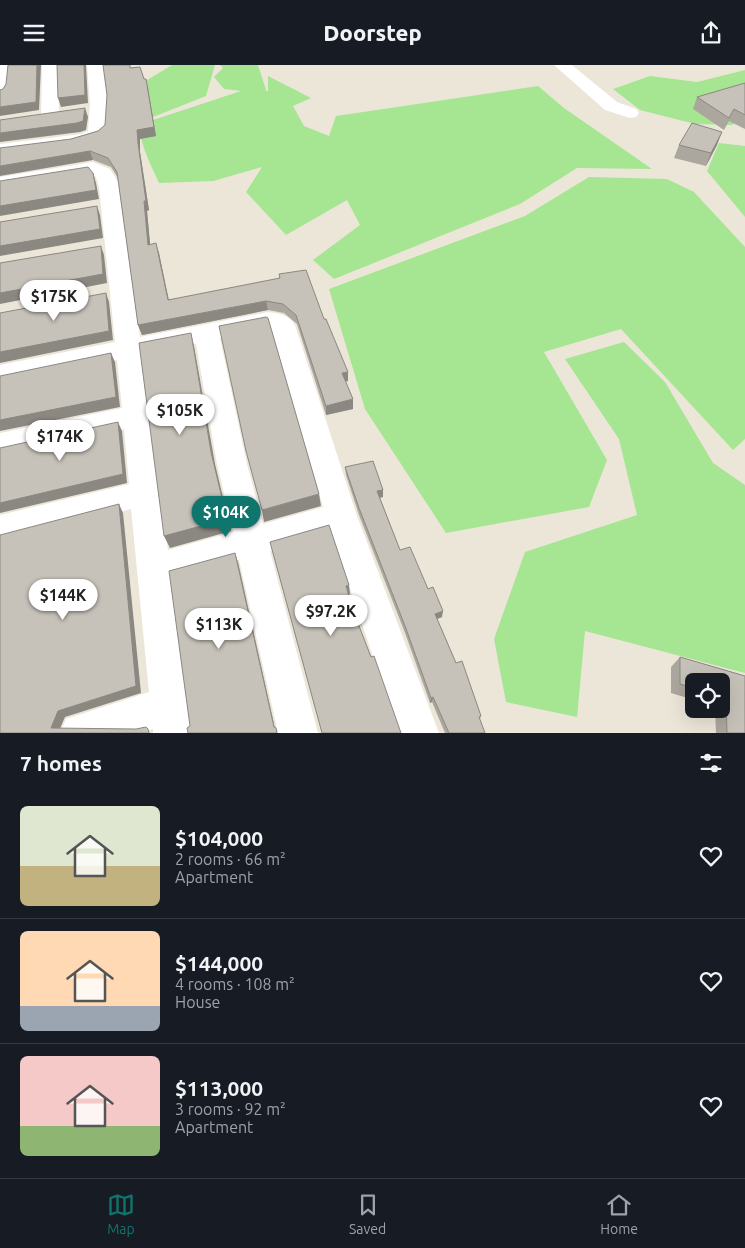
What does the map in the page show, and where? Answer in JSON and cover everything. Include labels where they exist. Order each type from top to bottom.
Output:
[{"type":"street","points":[[0,92],[3,65]]},
{"type":"street","points":[[50,65],[42,117],[98,109]]},
{"type":"street","points":[[0,150],[92,137],[97,134],[98,109],[95,65]]},
{"type":"street","points":[[566,66],[611,106],[630,113]]},
{"type":"street","points":[[0,183],[93,168],[101,170],[106,174],[103,207],[112,292],[128,348],[171,719],[80,733]]},
{"type":"street","points":[[0,375],[268,320],[276,321],[283,325],[341,516],[419,733]]},
{"type":"street","points":[[206,332],[232,464],[298,733]]},
{"type":"street","points":[[0,445],[135,415]]},
{"type":"street","points":[[0,529],[144,493]]},
{"type":"street","points":[[154,569],[341,516]]},
{"type":"green space","points":[[172,65],[215,65],[206,96],[143,121],[142,83]]},
{"type":"green space","points":[[220,65],[258,65],[265,91],[268,91],[268,76],[311,98],[293,106],[304,126],[329,136],[336,116],[538,86],[564,108],[652,169],[577,168],[520,204],[334,279],[313,260],[360,225],[347,200],[286,235],[246,192],[262,167],[213,181],[159,183],[143,145],[140,130],[141,124],[241,91],[224,89],[214,77],[223,68]]},
{"type":"green space","points":[[745,70],[745,120],[731,125],[695,124],[640,110],[613,89],[650,76],[697,82]]},
{"type":"green space","points":[[719,143],[745,146],[745,217],[707,171]]},
{"type":"green space","points":[[589,177],[667,179],[694,192],[745,247],[745,439],[733,450],[621,329],[544,352],[607,460],[589,507],[446,533],[365,409],[329,289],[525,216]]},
{"type":"green space","points":[[624,342],[665,382],[713,463],[745,485],[745,673],[585,631],[577,717],[506,702],[494,639],[525,552],[637,515],[619,439],[565,359]]},
{"type":"building","points":[[8,65],[37,65],[36,102],[0,107],[0,90],[6,84]]},
{"type":"building","points":[[57,65],[84,65],[85,95],[58,98]]},
{"type":"building","points":[[103,65],[130,65],[130,68],[140,67],[144,79],[146,79],[154,127],[137,130],[146,201],[144,201],[148,245],[156,243],[168,300],[280,278],[279,274],[306,270],[324,319],[326,319],[348,372],[342,373],[353,399],[326,406],[296,315],[283,304],[266,301],[138,325],[117,172],[108,158],[90,151],[0,166],[0,148],[71,139],[98,131],[105,125],[107,95]]},
{"type":"building","points":[[745,83],[745,115],[734,109],[729,118],[697,97]]},
{"type":"building","points":[[85,108],[83,121],[77,123],[0,133],[0,120]]},
{"type":"building","points":[[692,123],[722,132],[711,153],[679,145]]},
{"type":"building","points":[[88,167],[93,173],[96,190],[0,206],[0,181]]},
{"type":"building","points":[[97,206],[100,229],[0,246],[0,222]]},
{"type":"building","points":[[101,246],[103,274],[0,293],[0,263]]},
{"type":"building","points":[[106,293],[109,331],[0,352],[0,313]]},
{"type":"building","points":[[268,318],[319,494],[262,510],[246,451],[219,326]]},
{"type":"building","points":[[191,333],[211,452],[227,519],[164,536],[139,343]]},
{"type":"building","points":[[111,353],[116,397],[0,420],[0,376]]},
{"type":"building","points":[[118,422],[123,474],[0,503],[0,448]]},
{"type":"building","points":[[373,461],[383,490],[377,491],[400,550],[410,547],[428,589],[433,587],[443,611],[435,614],[456,663],[462,661],[485,733],[449,733],[433,697],[431,698],[345,467]]},
{"type":"building","points":[[119,504],[136,686],[58,711],[51,728],[136,729],[146,727],[149,733],[0,733],[0,535]]},
{"type":"building","points":[[329,525],[349,585],[346,586],[354,613],[371,657],[374,656],[401,733],[322,733],[270,542]]},
{"type":"building","points":[[235,553],[274,727],[277,733],[188,733],[187,728],[190,726],[169,571]]},
{"type":"building","points":[[680,657],[745,676],[745,733],[727,733],[727,718],[730,718],[730,673],[685,673],[685,685],[680,684]]}]
